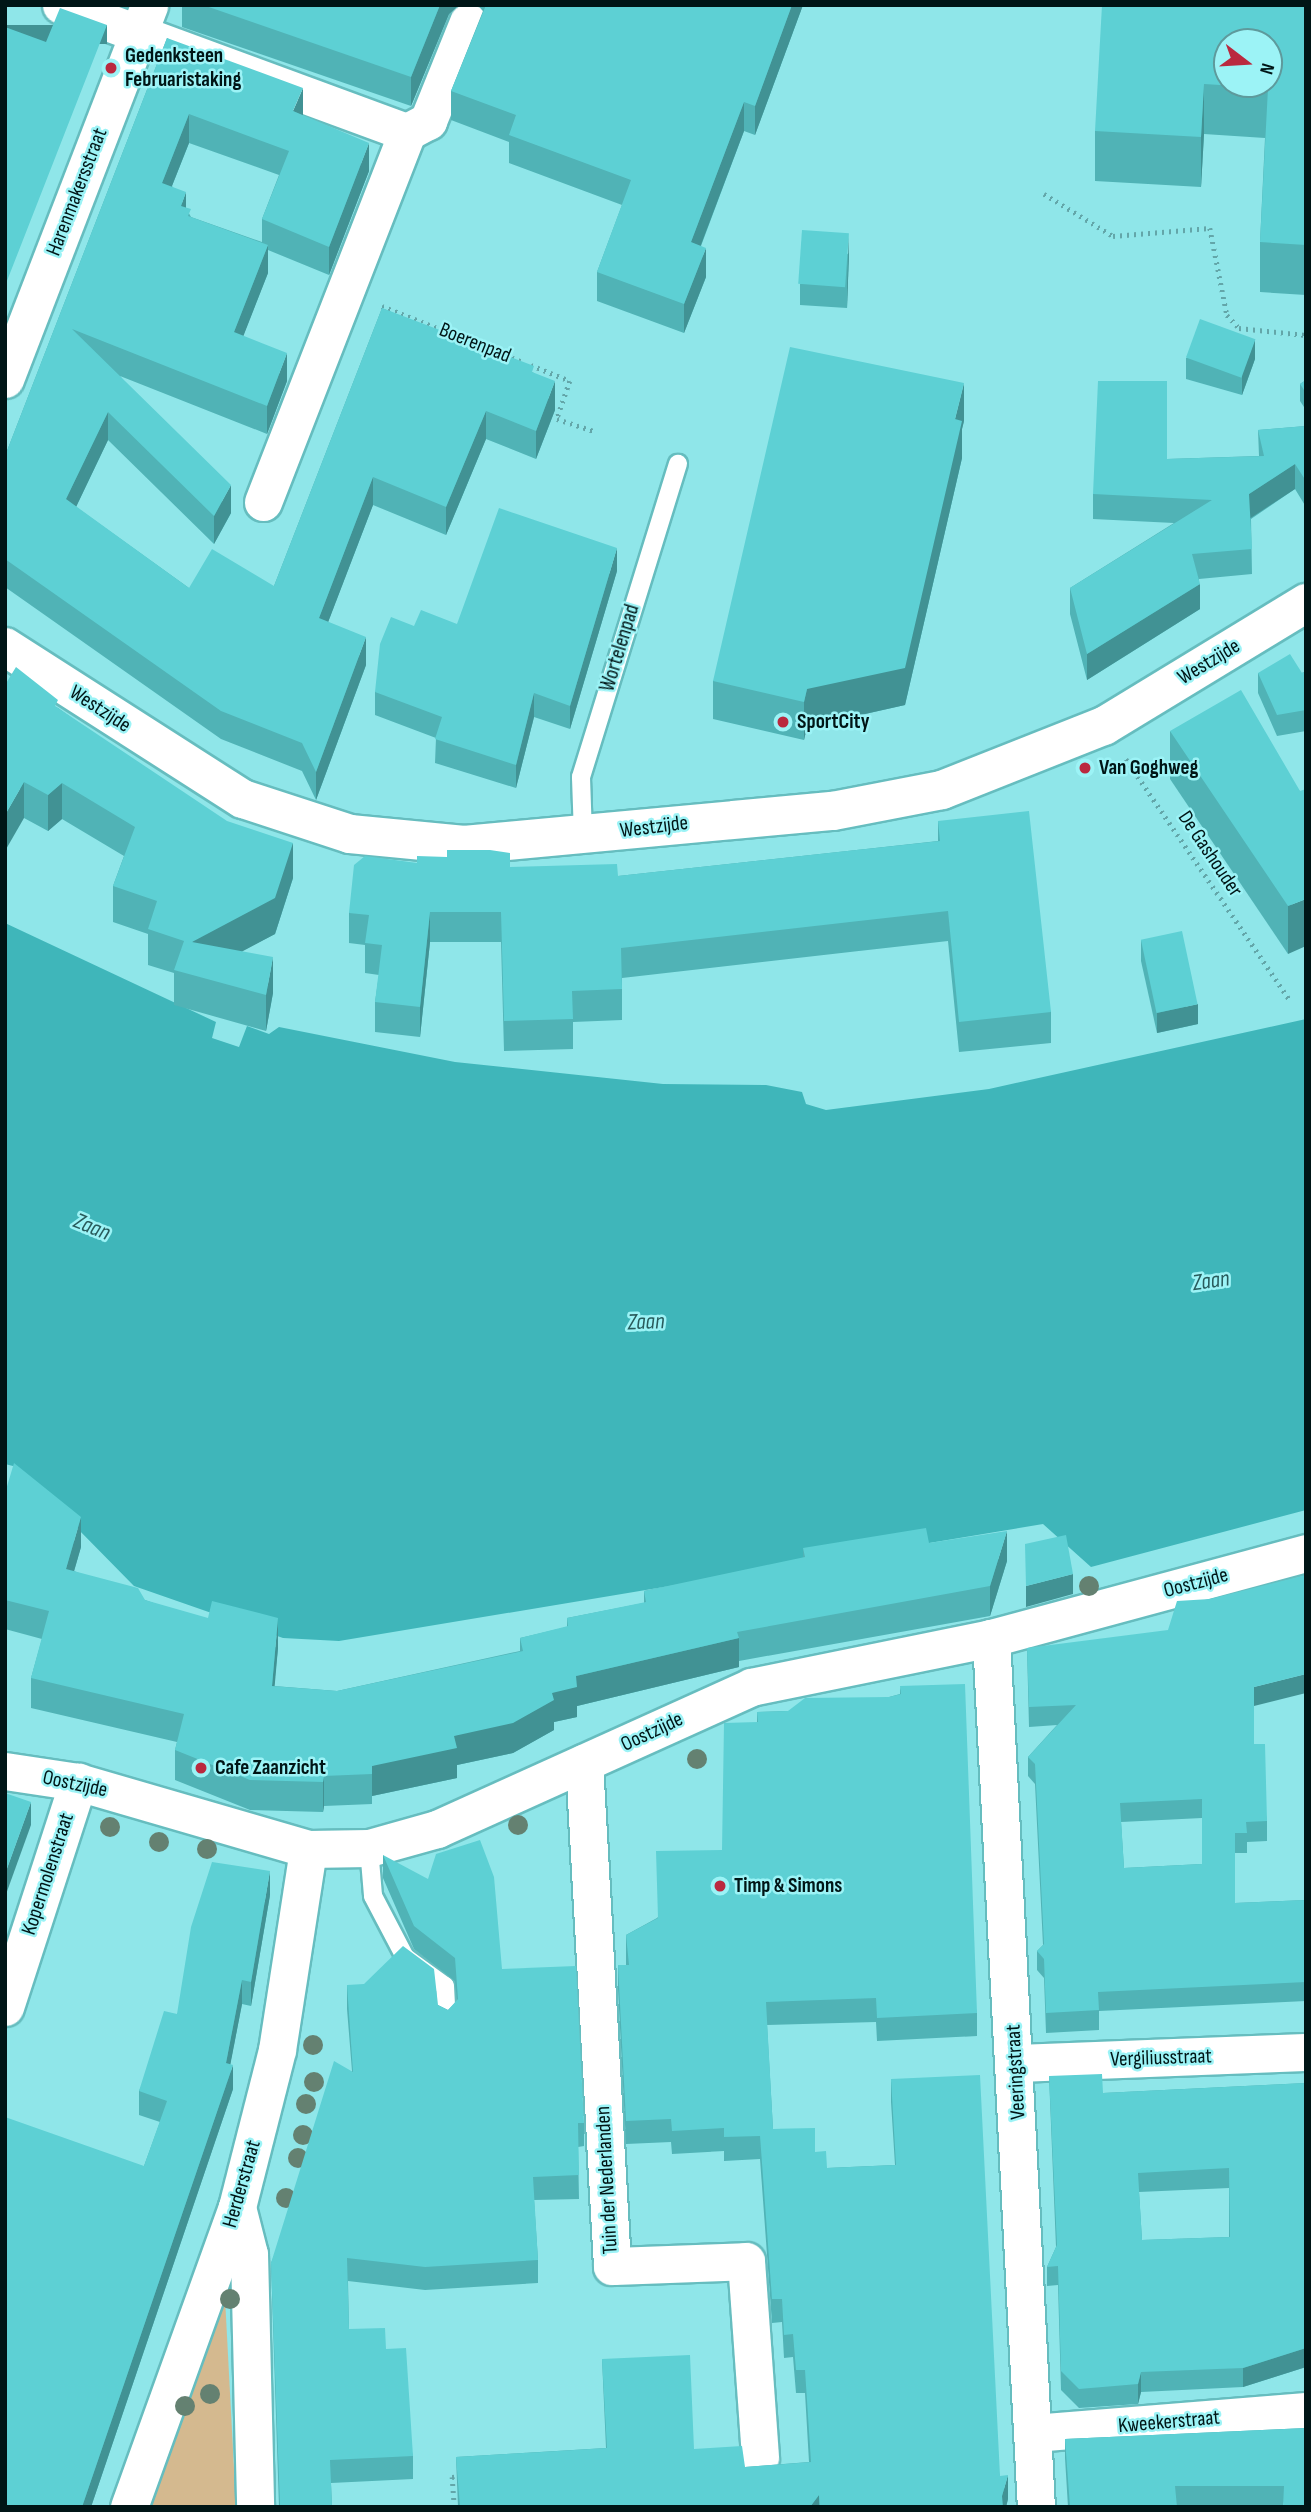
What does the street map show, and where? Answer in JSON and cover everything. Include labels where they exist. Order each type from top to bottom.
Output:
[{"type":"street","points":[[61,5],[143,18],[407,132]]},
{"type":"street","name":"Harenmakersstraat","points":[[5,379],[143,18]]},
{"type":"street","points":[[263,502],[407,132],[428,121],[468,22]]},
{"type":"street","name":"Westzijde","points":[[5,646],[188,766],[292,821],[408,844],[583,835],[833,811],[942,790],[1104,726],[1306,603]]},
{"type":"street","name":"Oostzijde","points":[[5,1771],[78,1782],[308,1849],[369,1848],[437,1829],[751,1687],[991,1638],[1306,1553]]},
{"type":"street","name":"Veeringstraat","points":[[991,1638],[1016,2063],[1036,2507]]},
{"type":"street","name":"Tuin der Nederlanden","points":[[584,1763],[612,2266],[746,2261],[760,2458]]},
{"type":"street","name":"Kopermolenstraat","points":[[5,2007],[78,1782]]},
{"type":"street","name":"Herderstraat","points":[[130,2507],[237,2207],[277,2050],[308,1849]]},
{"type":"street","name":"Vergiliusstraat","points":[[1016,2063],[1306,2052]]},
{"type":"street","points":[[237,2207],[248,2254],[255,2507]]},
{"type":"street","name":"Kweekerstraat","points":[[1032,2433],[1306,2411]]},
{"type":"lane","name":"Wortelenpad","points":[[583,835],[581,777],[678,464]]},
{"type":"lane","points":[[369,1848],[373,1896],[405,1957],[445,1986],[447,2022]]},
{"type":"path","points":[[1044,194],[1113,236],[1210,228],[1227,315],[1239,328],[1306,335]]},
{"type":"path","name":"Boerenpad","points":[[345,292],[570,381],[558,419],[595,431]]},
{"type":"path","name":"De Gashouder","points":[[1104,726],[1290,1000]]},
{"type":"path","points":[[454,2507],[452,2477],[478,2475]]},
{"type":"shaded area","points":[[212,2293],[225,2298],[236,2507],[143,2507]]},
{"type":"water","name":"Zaan","points":[[5,923],[216,1022],[212,1038],[239,1047],[247,1026],[269,1034],[279,1027],[455,1062],[663,1084],[766,1085],[802,1092],[806,1104],[826,1110],[989,1089],[1306,1019],[1306,1510],[1091,1567],[1043,1524],[339,1641],[283,1638],[134,1586],[17,1467],[5,1464]]},
{"type":"building","points":[[203,5],[440,5],[411,77]]},
{"type":"building","points":[[486,5],[792,5],[755,106],[744,102],[691,242],[706,248],[684,304],[597,272],[631,180],[509,135],[516,115],[451,91]]},
{"type":"building","points":[[1102,5],[1306,5],[1306,245],[1260,242],[1267,98],[1283,98],[1283,28],[1213,28],[1213,85],[1204,84],[1201,137],[1095,131]]},
{"type":"building","points":[[60,8],[107,25],[5,286],[5,27],[46,42]]},
{"type":"building","points":[[167,38],[303,88],[293,111],[369,143],[329,247],[262,219],[289,151],[189,114],[162,183],[186,192],[181,206],[191,209],[188,216],[268,245],[234,332],[287,353],[267,406],[72,329],[231,485],[214,516],[108,412],[66,499],[189,588],[212,549],[274,586],[382,308],[534,366],[532,372],[555,381],[536,431],[486,411],[446,507],[373,477],[319,618],[366,637],[316,772],[302,743],[221,711],[5,559],[5,456]]},
{"type":"building","points":[[802,230],[849,233],[845,287],[798,284]]},
{"type":"building","points":[[1200,319],[1255,339],[1241,378],[1186,358]]},
{"type":"building","points":[[790,347],[964,383],[955,419],[962,421],[905,668],[807,689],[804,702],[713,681]]},
{"type":"building","points":[[1306,380],[1306,393],[1300,384]]},
{"type":"building","points":[[1098,381],[1167,381],[1167,459],[1264,456],[1258,430],[1306,426],[1306,481],[1295,464],[1249,494],[1252,549],[1192,554],[1200,584],[1087,654],[1070,588],[1212,500],[1093,494]]},
{"type":"building","points":[[499,508],[617,548],[570,706],[534,693],[516,765],[435,739],[442,717],[375,692],[380,644],[391,617],[414,626],[421,610],[457,624]]},
{"type":"building","points":[[1290,654],[1302,673],[1306,671],[1306,710],[1277,715],[1258,673]]},
{"type":"building","points":[[16,667],[58,700],[55,706],[227,821],[293,843],[275,898],[192,942],[273,957],[266,995],[174,970],[184,941],[148,929],[157,901],[113,886],[135,827],[62,783],[48,795],[24,782],[5,815],[5,685]]},
{"type":"building","points":[[1241,690],[1300,791],[1306,789],[1306,899],[1288,906],[1170,731]]},
{"type":"building","points":[[1029,811],[1051,1012],[959,1022],[948,911],[621,948],[622,989],[572,991],[573,1019],[504,1021],[501,912],[430,912],[420,1007],[375,1002],[382,945],[365,943],[369,915],[349,913],[354,865],[365,856],[417,863],[417,856],[447,857],[447,850],[490,850],[510,853],[510,867],[617,864],[618,876],[940,841],[938,821]]},
{"type":"building","points":[[1182,931],[1198,1004],[1157,1013],[1141,940]]},
{"type":"building","points":[[14,1463],[81,1517],[66,1569],[138,1588],[145,1600],[208,1618],[212,1601],[278,1618],[272,1686],[337,1691],[523,1651],[520,1638],[568,1626],[567,1618],[646,1602],[644,1591],[805,1557],[803,1548],[926,1528],[929,1543],[1007,1531],[990,1586],[737,1632],[739,1638],[576,1676],[577,1687],[552,1693],[554,1700],[513,1723],[454,1736],[457,1748],[372,1766],[372,1774],[324,1776],[323,1782],[250,1780],[175,1750],[184,1714],[31,1678],[49,1611],[5,1600],[5,1493]]},
{"type":"building","points":[[1066,1535],[1073,1574],[1026,1586],[1025,1544]]},
{"type":"building","points":[[1306,1575],[1306,1674],[1254,1687],[1254,1744],[1265,1744],[1267,1821],[1246,1822],[1247,1833],[1235,1833],[1235,1903],[1306,1900],[1306,1982],[1098,1992],[1099,2010],[1046,2013],[1044,1959],[1037,1951],[1044,1944],[1035,1764],[1028,1757],[1076,1705],[1029,1707],[1027,1648],[1168,1630],[1177,1601],[1210,1599]],"holes":[[[1202,1799],[1202,1864],[1124,1868],[1120,1803]]]},
{"type":"building","points":[[965,1684],[977,2013],[877,2018],[876,1998],[766,2002],[773,2129],[815,2128],[815,2152],[826,2151],[827,2168],[896,2165],[891,2079],[980,2075],[1000,2476],[1008,2475],[1002,2496],[1003,2507],[820,2507],[819,2495],[810,2507],[460,2507],[456,2457],[607,2448],[602,2359],[690,2355],[694,2449],[742,2446],[745,2467],[811,2462],[805,2370],[796,2370],[793,2334],[784,2335],[782,2299],[772,2299],[760,2136],[724,2137],[724,2128],[672,2131],[671,2119],[626,2121],[618,1965],[629,1965],[626,1935],[658,1918],[656,1851],[722,1850],[724,1723],[758,1722],[757,1712],[788,1711],[805,1698],[889,1697],[901,1694],[900,1686]]},
{"type":"building","points":[[5,1793],[31,1802],[5,1874]]},
{"type":"building","points":[[480,1840],[494,1877],[502,1969],[576,1966],[584,2123],[578,2123],[579,2175],[533,2177],[538,2260],[425,2267],[347,2258],[349,2329],[385,2328],[386,2349],[406,2348],[413,2456],[330,2460],[332,2507],[280,2507],[271,2263],[334,2061],[353,2072],[347,1985],[364,1984],[403,1946],[434,1969],[438,2005],[448,2010],[458,1999],[455,1958],[414,1926],[383,1855],[428,1879],[436,1854]]},
{"type":"building","points":[[212,1862],[270,1871],[251,1982],[242,1980],[226,2063],[233,2065],[82,2507],[5,2507],[5,2117],[144,2166],[167,2101],[139,2091],[164,2011],[177,2014],[191,1927]]},
{"type":"building","points":[[1102,2074],[1103,2093],[1306,2083],[1306,2348],[1243,2368],[1141,2372],[1138,2384],[1079,2389],[1061,2371],[1058,2266],[1047,2267],[1057,2245],[1049,2076]],"holes":[[[1229,2168],[1230,2237],[1142,2240],[1138,2173]]]},
{"type":"building","points":[[1306,2428],[1306,2507],[1283,2507],[1284,2486],[1175,2486],[1177,2507],[1070,2507],[1065,2439]]},
{"type":"place","name":"Gedenksteen Februaristaking","points":[[111,68]]},
{"type":"place","name":"SportCity","points":[[783,722]]},
{"type":"place","name":"Van Goghweg","points":[[1085,768]]},
{"type":"place","name":"Cafe Zaanzicht","points":[[201,1768]]},
{"type":"place","name":"Timp & Simons","points":[[720,1886]]}]
